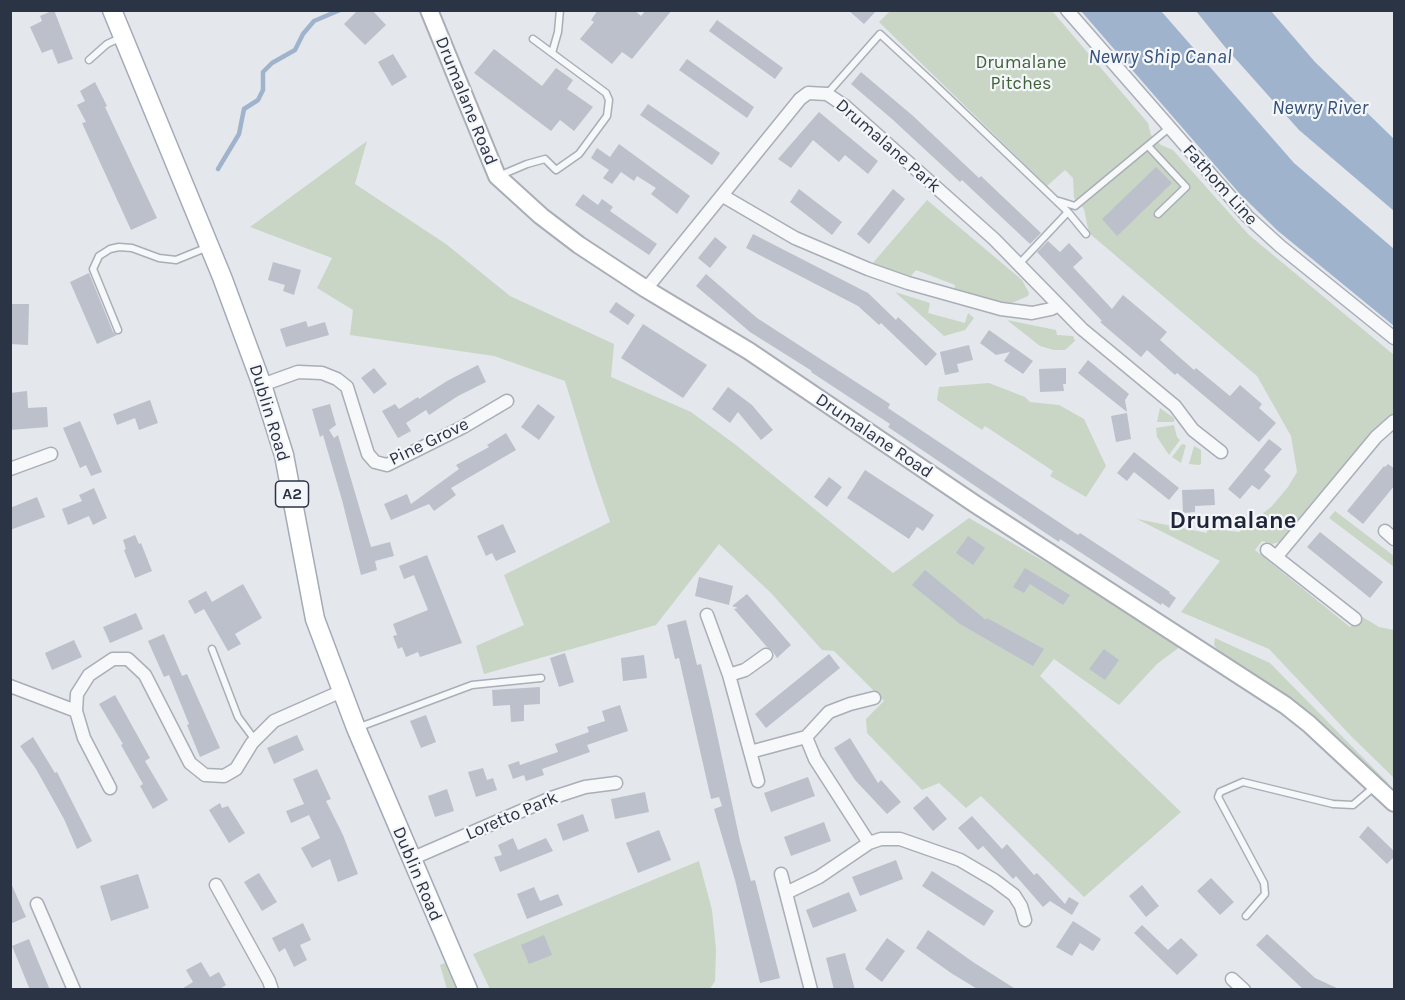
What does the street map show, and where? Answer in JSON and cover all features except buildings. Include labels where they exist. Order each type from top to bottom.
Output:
[{"type":"main road","name":"Dublin Road","points":[[112,10],[209,246],[262,385],[284,455],[315,619],[356,728],[468,990]]},
{"type":"main road","name":"Drumalane Road","points":[[429,10],[497,176],[541,216],[579,245],[748,351],[975,504],[1285,705],[1395,803]]},
{"type":"street","name":"Fathom Line","points":[[1067,10],[1247,216],[1288,253],[1395,338]]},
{"type":"street","name":"Drumalane Park","points":[[646,289],[800,99],[808,93],[827,94],[844,106],[994,240],[1057,306],[1175,406],[1193,430],[1221,452]]},
{"type":"street","points":[[723,196],[795,238],[908,283],[1001,309],[1032,313],[1057,306]]},
{"type":"street","name":"Pine Grove","points":[[262,385],[298,372],[322,373],[337,379],[347,387],[368,454],[375,462],[387,465],[463,427],[507,401]]},
{"type":"street","points":[[1355,619],[1272,553],[1377,437],[1395,421]]},
{"type":"street","points":[[10,469],[51,454]]},
{"type":"street","points":[[707,615],[729,675],[758,781]]},
{"type":"street","points":[[729,675],[745,670],[766,655]]},
{"type":"street","points":[[110,788],[84,738],[76,711],[77,694],[89,675],[113,659],[128,659],[145,675],[190,763],[205,775],[224,776],[236,769],[255,740],[274,721],[342,692]]},
{"type":"street","points":[[10,686],[76,711]]},
{"type":"street","points":[[750,752],[806,737],[829,712],[874,698]]},
{"type":"street","points":[[806,737],[815,759],[869,843]]},
{"type":"street","name":"Loretto Park","points":[[411,859],[551,798],[585,787],[616,783]]},
{"type":"street","points":[[786,893],[819,877],[869,843],[881,838],[900,838],[960,860],[994,880],[1014,895],[1022,906],[1025,920]]},
{"type":"street","points":[[781,874],[810,990]]},
{"type":"street","points":[[216,885],[272,990]]},
{"type":"street","points":[[37,904],[74,990]]},
{"type":"street","points":[[1232,979],[1244,990]]},
{"type":"lane","points":[[552,53],[558,32],[560,10]]},
{"type":"lane","points":[[827,94],[880,34],[1068,212],[1086,234]]},
{"type":"lane","points":[[89,60],[106,44],[122,37]]},
{"type":"lane","points":[[497,176],[545,159],[556,170],[579,154],[607,116],[609,100],[606,93],[533,39]]},
{"type":"lane","points":[[1055,200],[1075,206],[1169,128]]},
{"type":"lane","points":[[1148,146],[1186,187],[1158,214]]},
{"type":"lane","points":[[1019,264],[1068,212]]},
{"type":"lane","points":[[118,330],[93,269],[99,256],[118,247],[132,248],[159,258],[176,260],[209,246]]},
{"type":"lane","points":[[212,649],[238,717],[255,740]]},
{"type":"lane","points":[[356,728],[472,685],[541,678]]},
{"type":"lane","points":[[1246,916],[1265,894],[1264,883],[1218,797],[1221,792],[1243,782],[1333,804],[1353,805],[1376,785]]},
{"type":"green space","name":"Drumalane Pitches","points":[[890,11],[1052,11],[1148,123],[1151,135],[1161,145],[1173,150],[1249,235],[1394,355],[1394,412],[1360,446],[1279,542],[1272,544],[1262,541],[1255,550],[1350,627],[1361,616],[1379,627],[1394,630],[1394,778],[1269,649],[1181,612],[1220,561],[1137,519],[1207,533],[1207,528],[1239,532],[1271,507],[1288,487],[1297,472],[1291,436],[1257,376],[1089,233],[1084,209],[1074,198],[1073,178],[1065,170],[1047,186],[879,22]]},
{"type":"green space","points":[[367,141],[355,184],[446,244],[510,296],[614,344],[611,377],[691,412],[736,445],[893,573],[969,518],[1185,643],[1157,664],[1119,705],[1054,659],[1040,676],[1181,812],[1084,897],[981,796],[966,808],[939,783],[922,790],[867,733],[866,719],[884,701],[834,651],[822,650],[771,593],[719,544],[656,625],[484,674],[476,646],[524,625],[504,575],[610,522],[565,381],[494,356],[350,335],[353,310],[317,288],[332,258],[250,227]]},
{"type":"green space","points":[[927,200],[1022,280],[1029,293],[1028,296],[1012,303],[991,302],[954,292],[955,285],[916,270],[911,276],[872,264]]},
{"type":"green space","points":[[895,292],[930,303],[928,313],[965,323],[968,313],[974,318],[965,330],[944,336]]},
{"type":"green space","points":[[1007,320],[1056,330],[1057,335],[1073,336],[1075,341],[1065,350],[1040,346]]},
{"type":"green space","points":[[989,383],[1025,397],[1030,402],[1059,405],[1084,419],[1106,466],[1086,497],[1050,476],[1053,471],[985,426],[982,430],[937,400],[939,387]]},
{"type":"green space","points":[[1160,408],[1174,418],[1174,422],[1157,422]]},
{"type":"green space","points":[[1174,425],[1180,440],[1169,455],[1157,437],[1156,428]]},
{"type":"green space","points":[[1182,444],[1186,445],[1181,463],[1172,457]]},
{"type":"green space","points":[[1194,446],[1201,450],[1201,464],[1199,465],[1189,464]]},
{"type":"green space","points":[[1335,511],[1394,556],[1394,567],[1329,518]]},
{"type":"green space","points":[[1215,638],[1270,663],[1388,783],[1389,788],[1315,719],[1275,689],[1220,653],[1214,645]]},
{"type":"green space","points":[[699,861],[712,910],[716,949],[715,981],[710,989],[490,989],[473,954]]},
{"type":"green space","points":[[445,963],[456,989],[447,989],[440,965]]},
{"type":"water","name":"Newry Ship Canal","points":[[1081,11],[1161,11],[1294,163],[1394,249],[1394,326],[1278,231],[1240,194]]},
{"type":"water","name":"Newry River","points":[[1196,11],[1271,11],[1315,62],[1394,139],[1394,211],[1299,130]]},
{"type":"waterway","points":[[218,169],[239,134],[244,109],[258,100],[263,90],[263,72],[272,63],[295,50],[303,34],[314,21],[340,10]]},
{"type":"district","name":"Drumalane","points":[[1233,521]]}]
